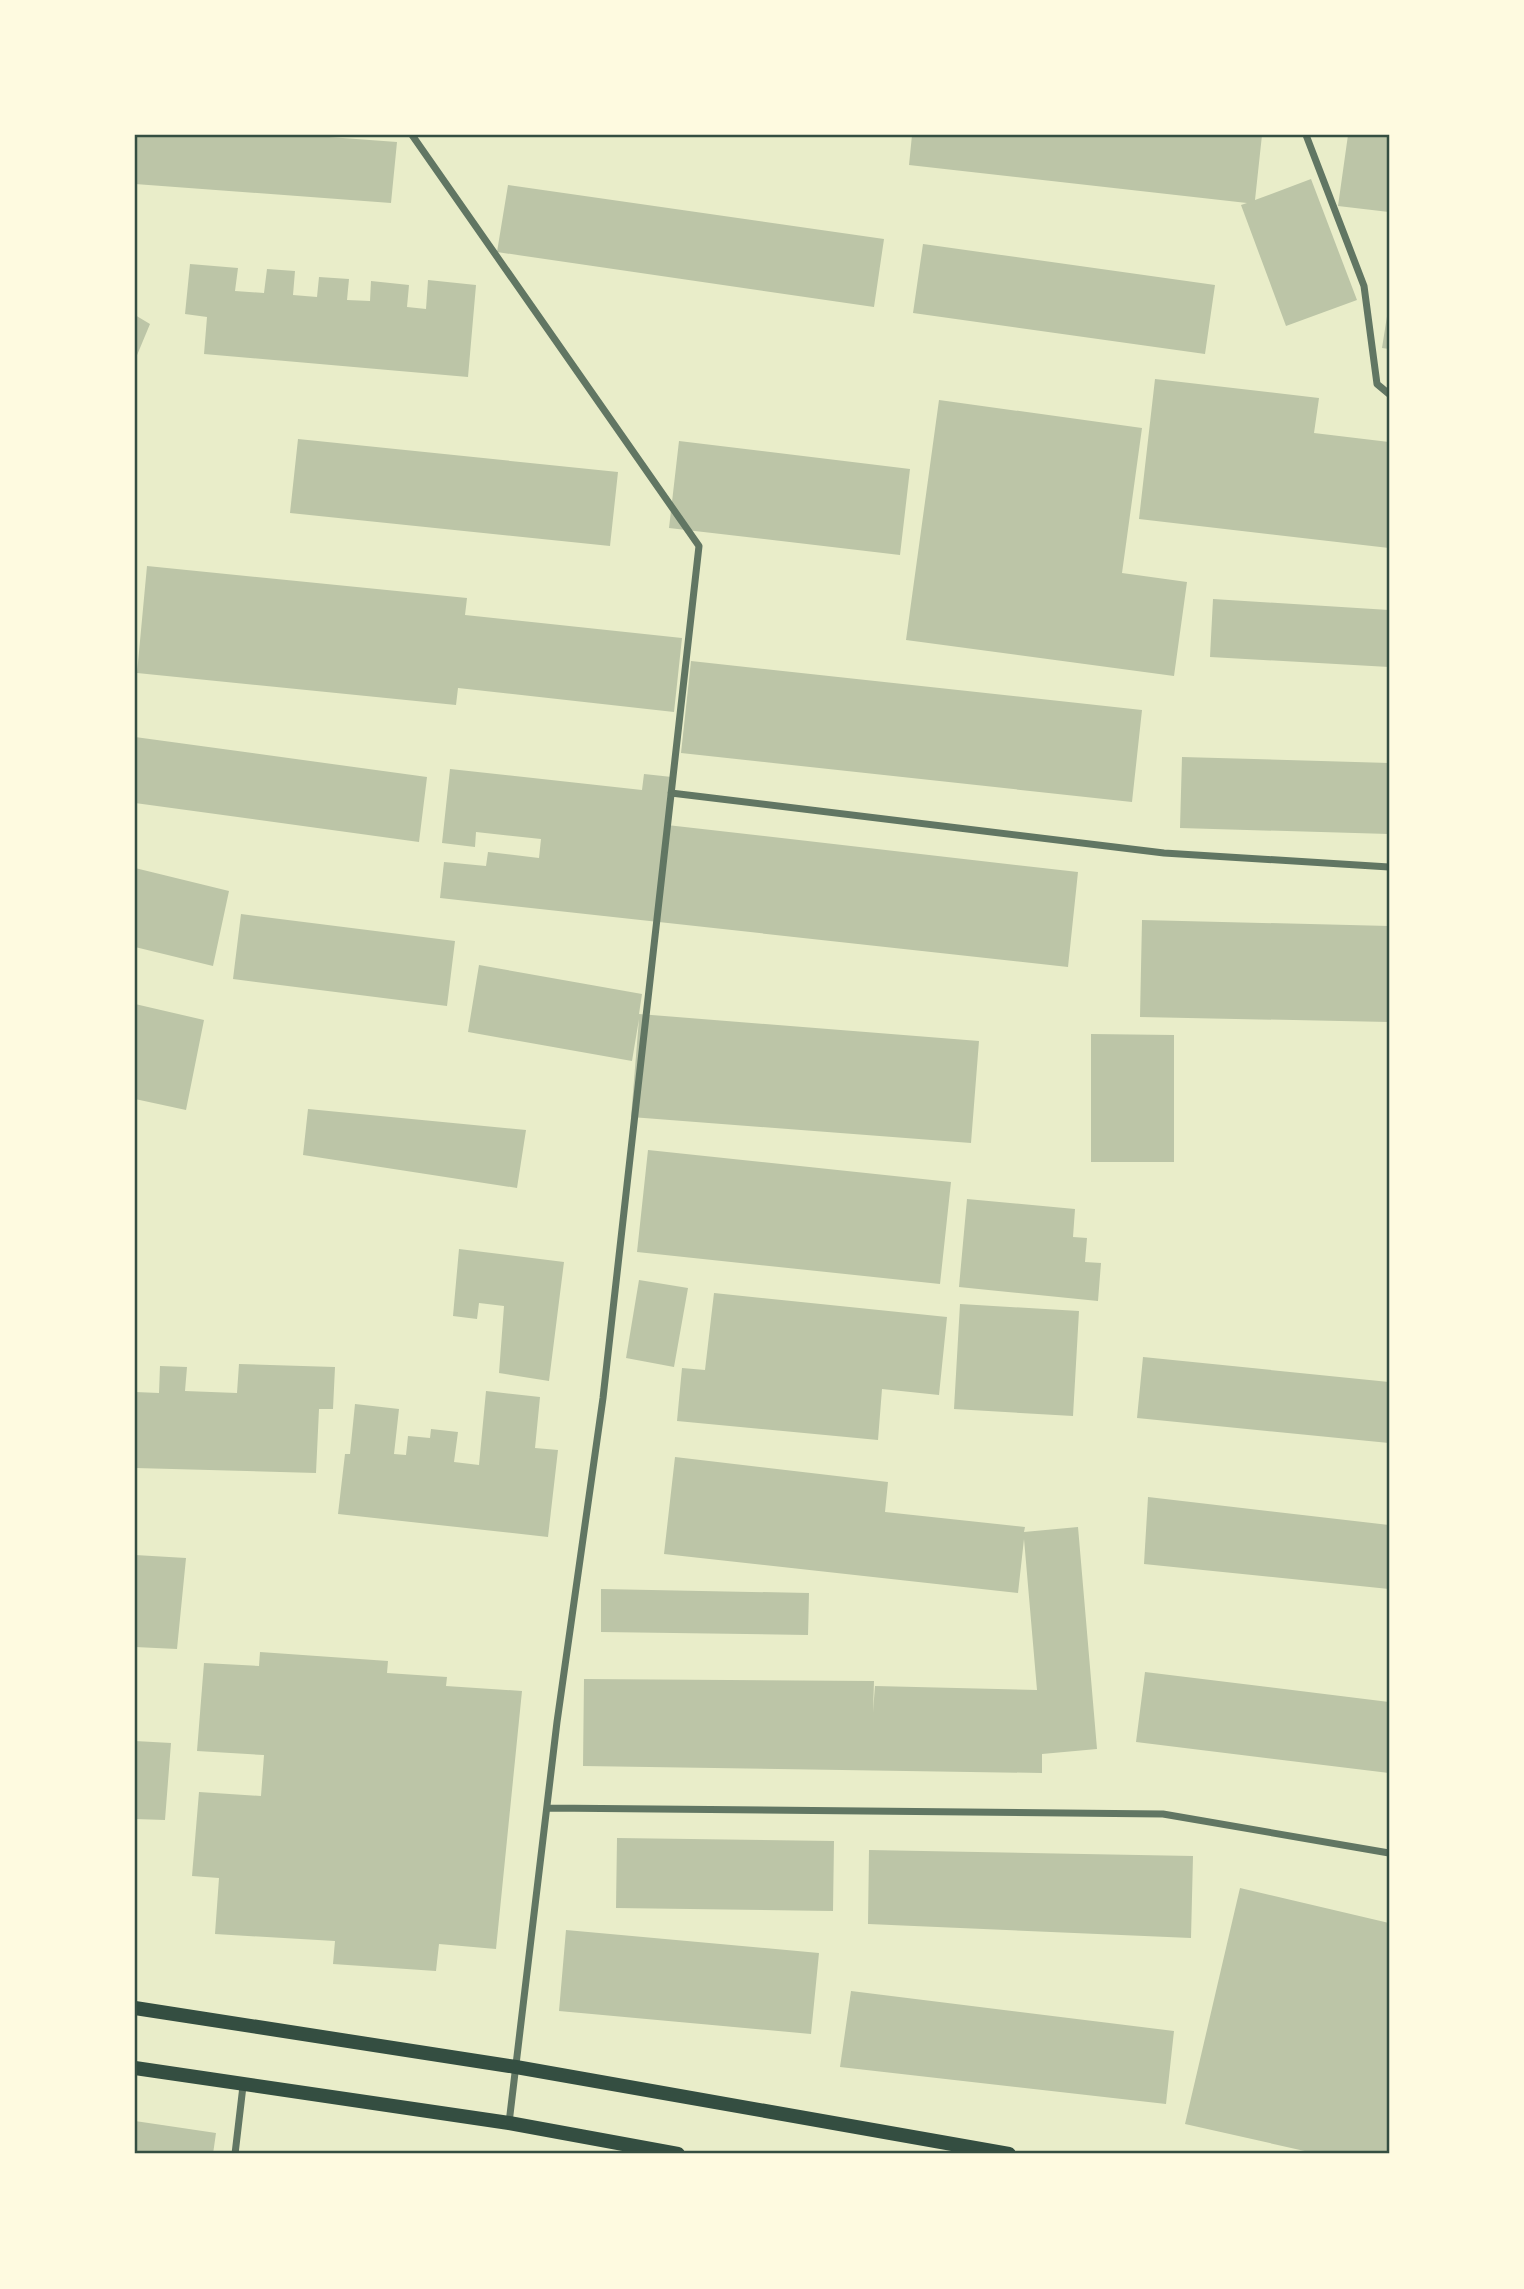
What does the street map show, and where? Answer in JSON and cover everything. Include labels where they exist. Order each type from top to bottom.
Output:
[{"type":"main road","points":[[135,2008],[516,2067],[1009,2154]]},
{"type":"main road","points":[[135,2068],[509,2123],[678,2154]]},
{"type":"street","points":[[412,135],[699,546],[603,1398],[547,1808],[509,2123]]},
{"type":"street","points":[[1307,135],[1364,286],[1377,384],[1389,394]]},
{"type":"street","points":[[671,793],[1164,853],[1389,867]]},
{"type":"street","points":[[547,1808],[1163,1814],[1389,1853]]},
{"type":"street","points":[[235,2154],[243,2086]]},
{"type":"building","points":[[135,135],[302,135],[397,142],[391,203],[135,184]]},
{"type":"building","points":[[912,135],[1262,135],[1255,200],[1311,179],[1357,300],[1286,326],[1241,205],[1247,203],[909,165]]},
{"type":"building","points":[[1348,135],[1389,135],[1389,212],[1338,206]]},
{"type":"building","points":[[508,185],[884,239],[874,307],[497,252]]},
{"type":"building","points":[[923,244],[1215,285],[1205,354],[913,313]]},
{"type":"building","points":[[190,264],[238,268],[235,291],[264,293],[267,269],[295,271],[293,295],[317,297],[319,277],[349,279],[347,300],[370,301],[371,281],[409,285],[407,307],[426,309],[428,280],[476,285],[468,377],[204,354],[207,317],[185,314]]},
{"type":"building","points":[[1389,310],[1389,349],[1382,348]]},
{"type":"building","points":[[135,315],[150,324],[135,360]]},
{"type":"building","points":[[1155,379],[1319,398],[1314,433],[1389,442],[1389,548],[1139,519]]},
{"type":"building","points":[[939,400],[1142,428],[1122,573],[1187,582],[1174,676],[906,640]]},
{"type":"building","points":[[298,439],[618,472],[610,546],[290,513]]},
{"type":"building","points":[[679,441],[910,469],[900,555],[669,528]]},
{"type":"building","points":[[147,566],[467,598],[465,615],[682,638],[674,712],[458,688],[456,705],[137,673]]},
{"type":"building","points":[[1213,599],[1389,610],[1389,667],[1210,657]]},
{"type":"building","points":[[691,661],[1142,710],[1132,802],[681,753]]},
{"type":"building","points":[[135,737],[427,777],[419,842],[135,803]]},
{"type":"building","points":[[1182,757],[1389,763],[1389,834],[1180,828]]},
{"type":"building","points":[[450,769],[642,790],[644,774],[672,777],[667,825],[1078,872],[1068,967],[440,898],[444,862],[486,866],[488,852],[539,858],[541,839],[476,832],[475,847],[442,843]]},
{"type":"building","points":[[135,868],[229,891],[213,966],[135,947]]},
{"type":"building","points":[[241,914],[455,941],[447,1006],[233,979]]},
{"type":"building","points":[[1142,920],[1389,926],[1389,1022],[1140,1017]]},
{"type":"building","points":[[479,965],[642,994],[639,1014],[979,1041],[971,1143],[631,1117],[639,1019],[632,1061],[468,1032]]},
{"type":"building","points":[[135,1004],[204,1020],[186,1110],[135,1099]]},
{"type":"building","points":[[1091,1034],[1174,1035],[1174,1162],[1091,1162]]},
{"type":"building","points":[[308,1109],[526,1130],[517,1188],[303,1155]]},
{"type":"building","points":[[648,1150],[951,1182],[940,1284],[637,1252]]},
{"type":"building","points":[[967,1199],[1075,1209],[1073,1237],[1087,1238],[1085,1262],[1101,1263],[1098,1301],[959,1287]]},
{"type":"building","points":[[459,1249],[564,1262],[549,1381],[499,1373],[504,1306],[479,1303],[477,1319],[453,1316]]},
{"type":"building","points":[[639,1280],[688,1288],[674,1367],[626,1358]]},
{"type":"building","points":[[714,1293],[947,1317],[939,1395],[882,1389],[878,1440],[677,1421],[682,1368],[705,1370]]},
{"type":"building","points":[[960,1304],[1079,1311],[1073,1416],[954,1409]]},
{"type":"building","points":[[1143,1357],[1389,1382],[1389,1443],[1137,1418]]},
{"type":"building","points":[[239,1364],[335,1367],[333,1409],[319,1409],[316,1473],[135,1468],[135,1392],[159,1393],[160,1366],[187,1367],[185,1391],[237,1393]]},
{"type":"building","points":[[486,1391],[540,1397],[535,1448],[558,1450],[548,1537],[338,1514],[345,1454],[350,1454],[355,1404],[399,1409],[394,1454],[406,1455],[408,1436],[430,1438],[431,1429],[458,1432],[454,1462],[479,1465]]},
{"type":"building","points":[[675,1457],[888,1482],[885,1512],[1025,1527],[1024,1532],[1078,1527],[1097,1749],[1042,1754],[1042,1773],[583,1766],[584,1679],[874,1681],[873,1712],[875,1686],[1037,1690],[1024,1539],[1018,1593],[664,1554]]},
{"type":"building","points":[[1148,1497],[1389,1525],[1389,1589],[1144,1564]]},
{"type":"building","points":[[135,1555],[186,1558],[177,1649],[135,1647]]},
{"type":"building","points":[[601,1589],[809,1593],[808,1635],[601,1632]]},
{"type":"building","points":[[260,1652],[388,1661],[387,1673],[447,1677],[446,1686],[522,1691],[496,1949],[439,1944],[436,1971],[333,1964],[335,1941],[215,1934],[219,1878],[192,1876],[199,1792],[261,1796],[264,1755],[197,1751],[204,1663],[259,1666]]},
{"type":"building","points":[[1145,1672],[1389,1702],[1389,1773],[1136,1742]]},
{"type":"building","points":[[135,1741],[171,1743],[165,1820],[135,1819]]},
{"type":"building","points":[[617,1838],[834,1841],[833,1911],[616,1908]]},
{"type":"building","points":[[869,1850],[1193,1856],[1191,1938],[868,1924]]},
{"type":"building","points":[[1240,1888],[1389,1923],[1389,2154],[1318,2154],[1185,2124]]},
{"type":"building","points":[[566,1930],[819,1953],[811,2034],[559,2011]]},
{"type":"building","points":[[851,1991],[1174,2031],[1166,2104],[840,2067]]},
{"type":"building","points":[[135,2121],[216,2133],[213,2154],[135,2154]]}]
